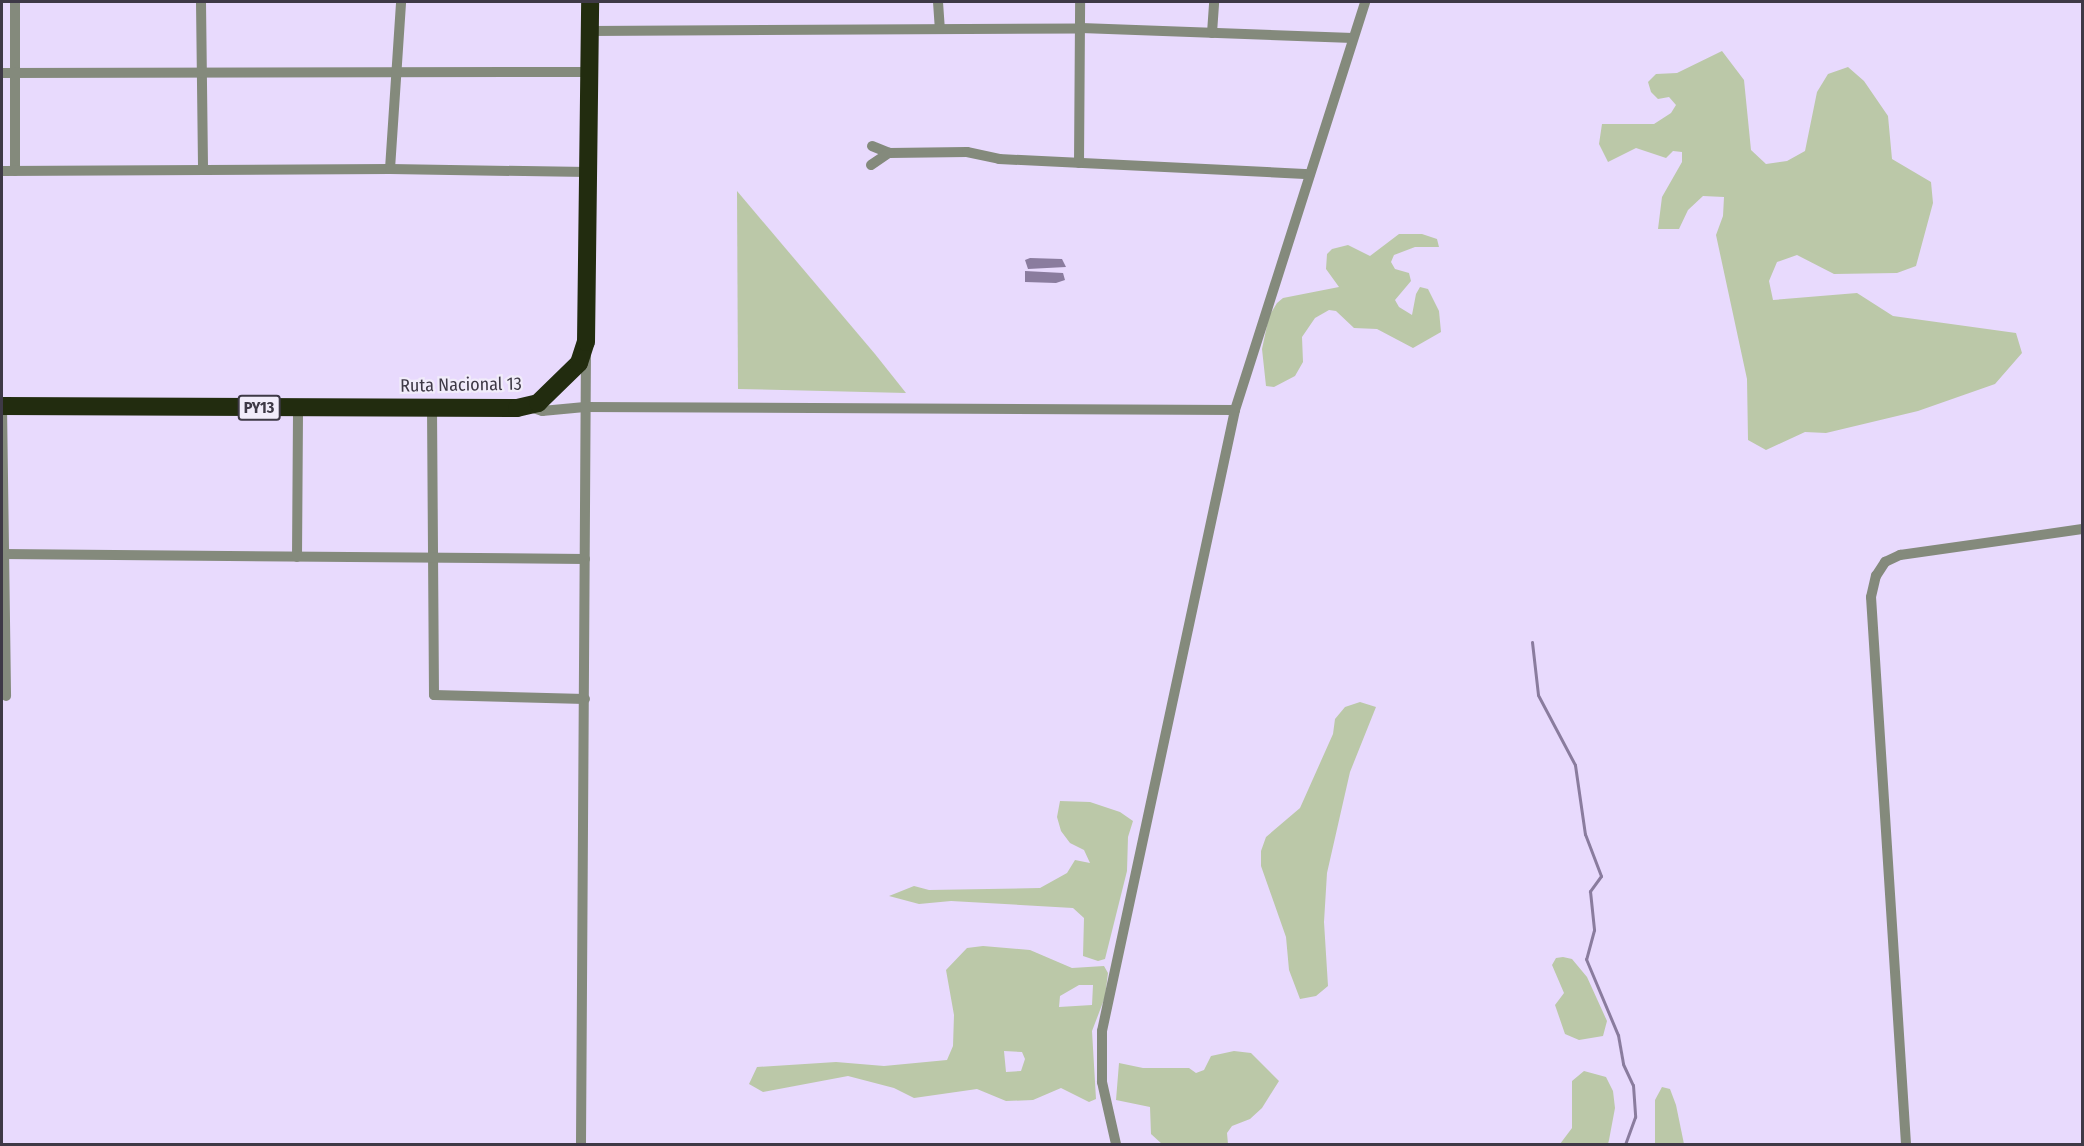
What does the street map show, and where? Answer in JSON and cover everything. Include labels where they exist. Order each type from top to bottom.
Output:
[{"type":"highway","name":"Ruta Nacional 13","points":[[2,406],[432,408],[538,403],[579,363],[586,342],[590,2]]},
{"type":"street","points":[[15,2],[15,171]]},
{"type":"street","points":[[201,2],[203,169]]},
{"type":"street","points":[[390,169],[400,72],[401,2]]},
{"type":"street","points":[[938,2],[940,29]]},
{"type":"street","points":[[1079,163],[1080,2]]},
{"type":"street","points":[[1212,33],[1214,2]]},
{"type":"street","points":[[1116,1144],[1102,1082],[1102,1031],[1235,410],[1365,2]]},
{"type":"street","points":[[589,31],[1081,28],[1353,38]]},
{"type":"street","points":[[2,73],[589,72]]},
{"type":"street","points":[[872,146],[889,153],[967,152],[999,159],[1310,174]]},
{"type":"street","points":[[871,165],[889,153]]},
{"type":"street","points":[[2,171],[390,169],[588,172]]},
{"type":"street","points":[[581,1144],[586,342]]},
{"type":"street","points":[[527,405],[542,411],[585,407],[1235,410]]},
{"type":"street","points":[[2,406],[6,696]]},
{"type":"street","points":[[297,557],[298,408]]},
{"type":"street","points":[[432,408],[435,559],[434,695],[585,699]]},
{"type":"street","points":[[1906,1144],[1871,597],[1876,576],[1885,562],[1900,555],[2082,529]]},
{"type":"street","points":[[3,554],[585,559]]},
{"type":"green space","points":[[1722,51],[1744,80],[1751,150],[1766,164],[1787,161],[1805,151],[1817,92],[1828,74],[1848,67],[1864,81],[1888,116],[1892,159],[1931,182],[1933,203],[1916,266],[1897,273],[1834,274],[1797,255],[1777,262],[1769,281],[1773,300],[1857,293],[1893,316],[2016,333],[2022,353],[1995,384],[1918,411],[1826,433],[1805,432],[1766,450],[1748,440],[1747,379],[1716,235],[1723,216],[1724,197],[1703,196],[1688,210],[1679,229],[1658,229],[1662,197],[1682,162],[1682,152],[1673,151],[1666,158],[1636,148],[1608,162],[1599,144],[1602,124],[1654,124],[1671,113],[1676,105],[1669,97],[1658,99],[1651,92],[1648,82],[1656,74],[1677,73]]},
{"type":"green space","points":[[737,191],[875,354],[906,393],[738,389]]},
{"type":"green space","points":[[1399,234],[1422,234],[1437,239],[1439,247],[1415,247],[1394,255],[1391,262],[1395,269],[1409,273],[1411,281],[1395,300],[1399,307],[1412,315],[1416,294],[1420,287],[1428,289],[1439,311],[1441,332],[1413,348],[1377,329],[1354,328],[1336,311],[1329,310],[1315,318],[1302,337],[1303,362],[1295,376],[1274,387],[1266,386],[1262,349],[1269,316],[1277,303],[1283,298],[1339,287],[1326,269],[1327,254],[1332,249],[1348,245],[1370,256]]},
{"type":"green space","points":[[1360,702],[1376,707],[1350,772],[1327,873],[1324,922],[1328,986],[1316,996],[1300,999],[1289,970],[1286,937],[1261,866],[1261,851],[1266,837],[1300,808],[1333,734],[1335,719],[1345,707]]},
{"type":"green space","points":[[1060,801],[1090,802],[1120,812],[1133,821],[1128,837],[1127,871],[1105,959],[1098,961],[1083,956],[1084,918],[1073,908],[951,901],[919,904],[889,896],[914,886],[929,890],[1040,888],[1067,873],[1075,860],[1090,863],[1084,850],[1070,843],[1061,831],[1057,817]]},
{"type":"green space","points":[[983,946],[1030,950],[1072,968],[1104,966],[1108,973],[1105,997],[1092,1031],[1096,1099],[1089,1102],[1061,1088],[1033,1100],[1006,1101],[977,1089],[914,1098],[894,1088],[848,1076],[763,1092],[749,1084],[757,1067],[836,1062],[884,1066],[947,1060],[953,1046],[954,1015],[946,970],[967,948]],"holes":[[[1079,985],[1093,985],[1092,1005],[1059,1007],[1060,996]],[[1004,1051],[1022,1052],[1025,1059],[1021,1071],[1006,1072]]]},
{"type":"green space","points":[[1556,958],[1572,959],[1587,977],[1607,1021],[1603,1036],[1579,1040],[1565,1034],[1555,1005],[1564,993],[1552,965]]},
{"type":"green space","points":[[1234,1051],[1251,1053],[1279,1081],[1262,1108],[1250,1119],[1232,1126],[1227,1133],[1228,1144],[1162,1144],[1151,1134],[1150,1107],[1116,1100],[1119,1063],[1143,1068],[1189,1068],[1196,1073],[1204,1070],[1211,1056]]},
{"type":"green space","points":[[1584,1071],[1606,1077],[1613,1091],[1615,1108],[1608,1144],[1560,1144],[1572,1128],[1572,1081]]},
{"type":"green space","points":[[1662,1087],[1670,1089],[1676,1105],[1684,1144],[1655,1144],[1655,1100]]},
{"type":"shaded area","points":[[1030,258],[1062,259],[1066,267],[1028,269],[1025,260]]},
{"type":"shaded area","points":[[1025,271],[1063,273],[1065,280],[1056,283],[1025,282]]},
{"type":"waterway","points":[[1532,642],[1538,695],[1575,765],[1585,834],[1601,876],[1590,891],[1594,930],[1586,959],[1618,1035],[1623,1064],[1633,1085],[1635,1117],[1625,1144]]}]
